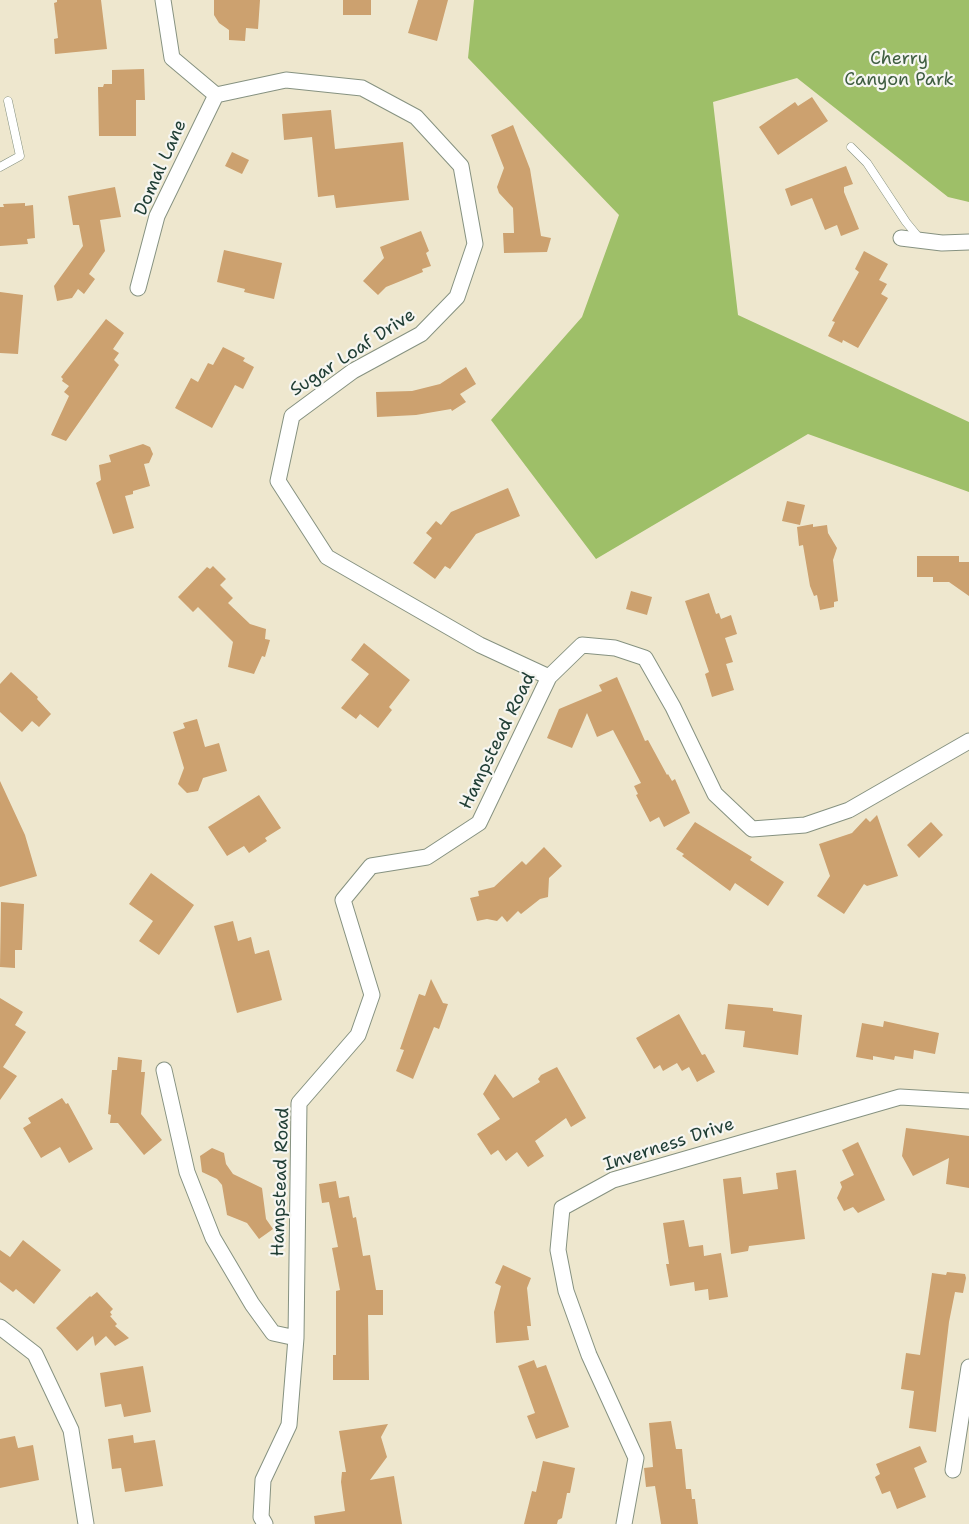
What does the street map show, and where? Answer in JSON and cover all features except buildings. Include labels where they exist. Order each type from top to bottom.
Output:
[{"type":"street","points":[[163,0],[172,58],[216,95]]},
{"type":"street","name":"Sugar Loaf Drive","points":[[216,95],[286,80],[362,88],[416,116],[462,166],[475,244],[457,297],[421,334],[353,371],[292,416],[278,480],[327,556],[480,645],[549,677]]},
{"type":"street","name":"Domal Lane","points":[[138,288],[157,216],[216,95]]},
{"type":"street","points":[[901,238],[942,243],[969,242]]},
{"type":"street","name":"Hampstead Road","points":[[265,1524],[261,1517],[263,1480],[289,1425],[296,1338],[299,1103],[358,1035],[372,996],[343,900],[371,866],[427,857],[479,824],[549,677],[582,645],[615,648],[645,658],[673,707],[715,794],[752,829],[805,826],[849,810],[969,740]]},
{"type":"street","points":[[164,1070],[187,1172],[213,1238],[252,1304],[273,1333],[296,1338]]},
{"type":"street","name":"Inverness Drive","points":[[624,1524],[636,1458],[589,1355],[566,1291],[558,1250],[562,1208],[613,1180],[883,1102],[900,1098],[969,1101]]},
{"type":"street","points":[[0,1327],[35,1354],[71,1430],[86,1524]]},
{"type":"street","points":[[953,1470],[969,1367]]},
{"type":"lane","points":[[0,167],[20,156],[8,101]]},
{"type":"lane","points":[[851,148],[867,163],[906,222],[922,241]]},
{"type":"green space","name":"Cherry Canyon Park","points":[[474,0],[969,0],[969,202],[948,197],[797,78],[713,102],[738,315],[969,422],[969,492],[808,434],[596,559],[491,420],[582,317],[619,215],[468,58]]}]
